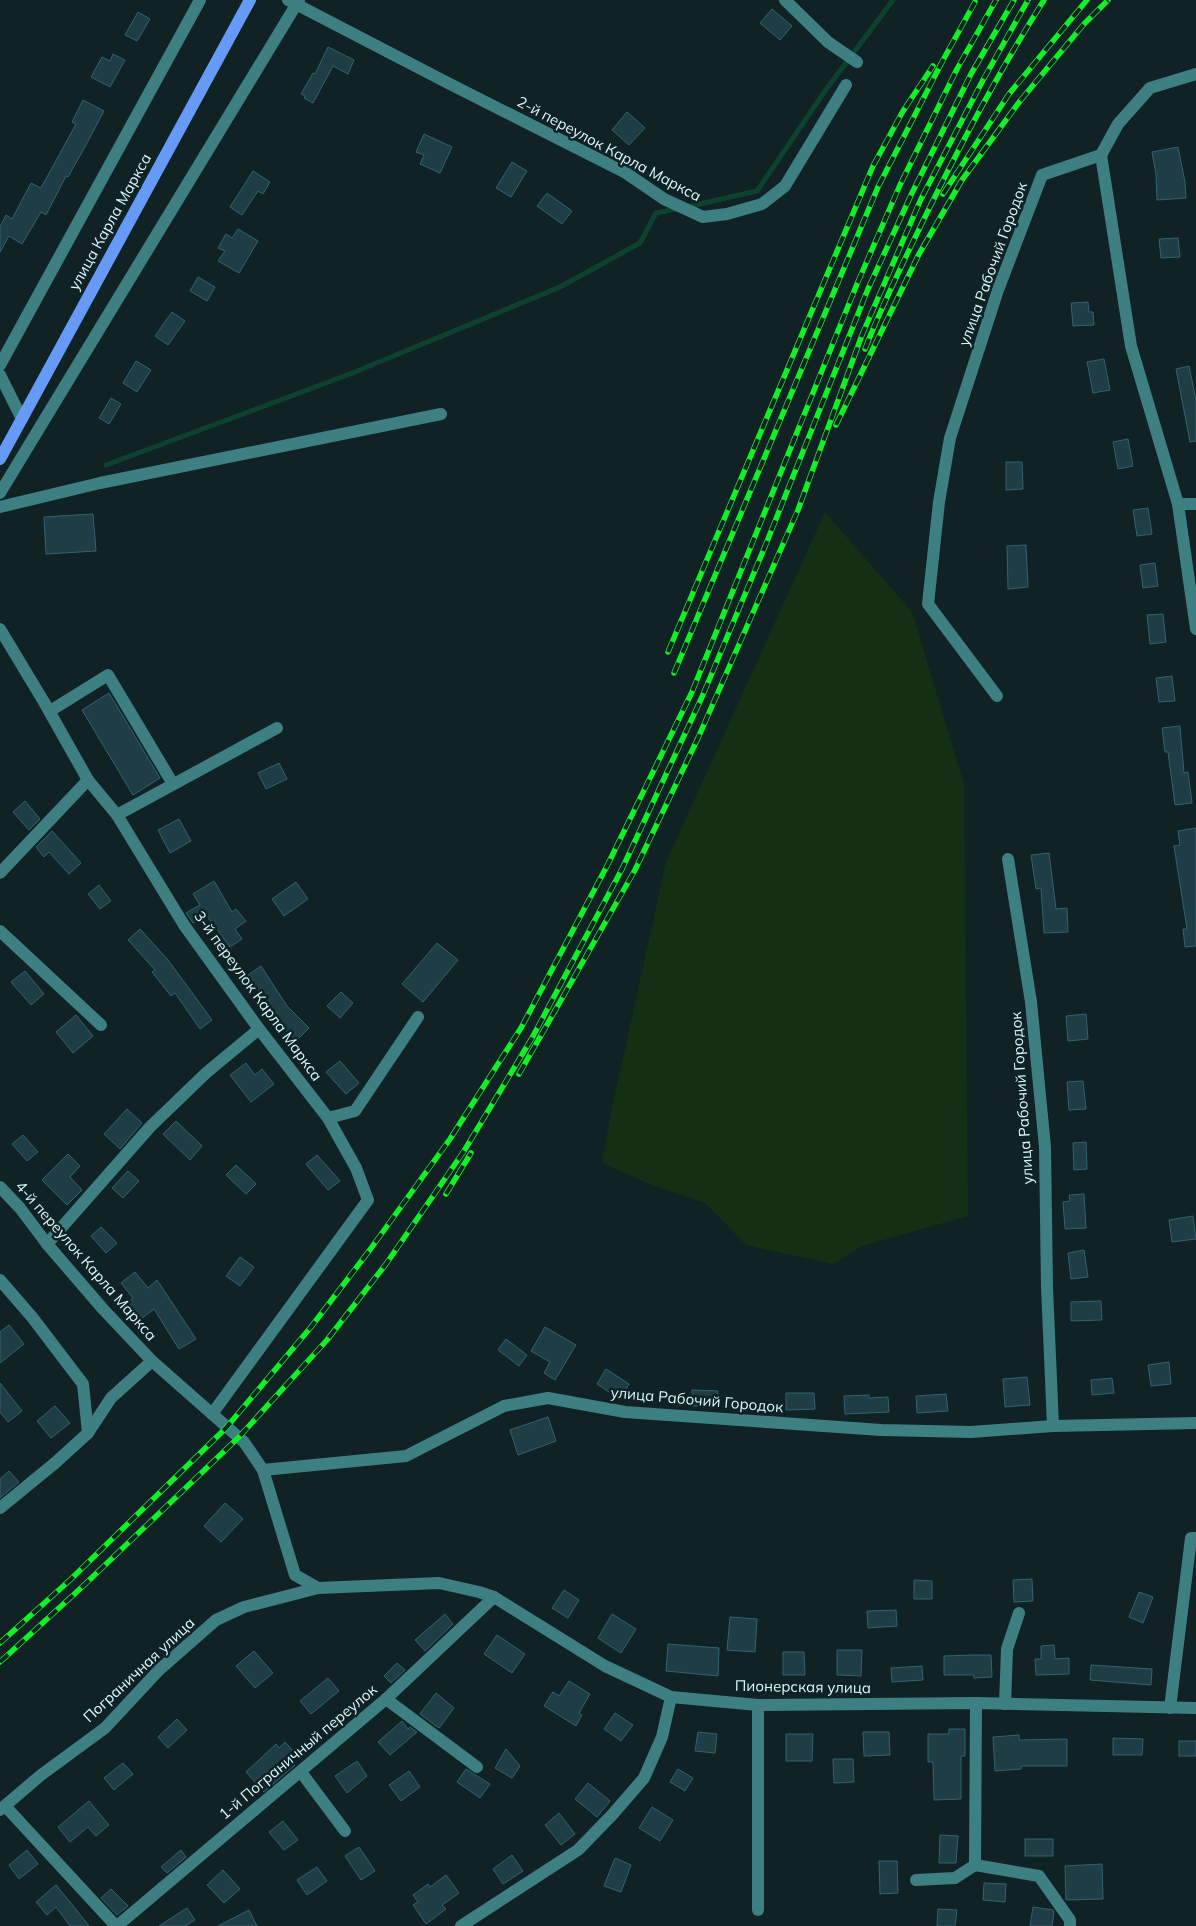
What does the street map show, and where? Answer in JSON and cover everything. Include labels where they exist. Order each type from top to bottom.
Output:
[{"type":"main road","name":"улица Карла Маркса","points":[[0,459],[250,0]]},
{"type":"street","points":[[0,365],[200,0]]},
{"type":"street","points":[[785,0],[828,42],[856,62]]},
{"type":"street","points":[[0,493],[295,1]]},
{"type":"street","name":"2-й переулок Карла Маркса","points":[[295,1],[626,173],[664,199],[703,217],[727,214],[762,204],[785,186],[846,85]]},
{"type":"street","points":[[1196,74],[1150,88],[1118,124],[1101,155],[1132,346],[1178,504],[1196,629]]},
{"type":"street","name":"улица Рабочий Городок","points":[[997,696],[928,604],[939,502],[950,438],[998,290],[1042,175],[1101,155]]},
{"type":"street","points":[[0,375],[22,419]]},
{"type":"street","points":[[0,506],[100,483],[441,414]]},
{"type":"street","points":[[1178,504],[1196,504]]},
{"type":"street","name":"3-й переулок Карла Маркса","points":[[0,629],[50,711],[88,780],[116,815],[184,924],[259,1029],[328,1118],[356,1168],[368,1200],[212,1414]]},
{"type":"street","points":[[50,711],[108,675],[173,784]]},
{"type":"street","points":[[116,815],[277,728]]},
{"type":"street","points":[[0,874],[88,780]]},
{"type":"street","name":"улица Рабочий Городок","points":[[1008,859],[1032,1002],[1045,1147],[1047,1287],[1053,1426]]},
{"type":"street","points":[[0,931],[101,1025]]},
{"type":"street","points":[[328,1118],[355,1110],[418,1017]]},
{"type":"street","points":[[47,1244],[150,1127],[206,1073],[259,1029]]},
{"type":"street","name":"4-й переулок Карла Маркса","points":[[0,1187],[20,1208],[47,1244],[103,1309],[152,1361],[244,1442],[263,1470],[295,1574],[318,1588]]},
{"type":"street","points":[[0,1280],[32,1317],[83,1384],[88,1433]]},
{"type":"street","points":[[0,1508],[88,1433],[110,1398],[152,1361]]},
{"type":"street","name":"улица Рабочий Городок","points":[[263,1470],[406,1456],[504,1406],[548,1398],[625,1412],[881,1430],[971,1432],[1053,1426],[1196,1422]]},
{"type":"street","points":[[1170,1708],[1191,1538],[1196,1538]]},
{"type":"street","name":"Пионерская улица","points":[[318,1588],[440,1583],[479,1592],[494,1598],[605,1666],[671,1697],[758,1705],[976,1703],[1196,1708]]},
{"type":"street","name":"Пограничная улица","points":[[3,1808],[41,1775],[105,1728],[159,1670],[216,1620],[244,1607],[318,1588]]},
{"type":"street","name":"1-й Пограничный переулок","points":[[116,1926],[386,1700],[494,1598]]},
{"type":"street","points":[[1005,1704],[1007,1649],[1019,1613]]},
{"type":"street","points":[[461,1926],[578,1850],[612,1814],[644,1778],[662,1737],[671,1697]]},
{"type":"street","points":[[386,1700],[477,1767]]},
{"type":"street","points":[[975,1865],[976,1703]]},
{"type":"street","points":[[758,1705],[758,1910]]},
{"type":"street","points":[[301,1772],[345,1831]]},
{"type":"street","points":[[3,1808],[116,1926]]},
{"type":"street","points":[[916,1880],[955,1878],[975,1865],[1039,1876],[1070,1920],[1070,1926]]},
{"type":"green space","points":[[825,512],[912,612],[964,784],[968,1216],[862,1246],[833,1264],[746,1245],[705,1203],[652,1185],[602,1163],[609,1122],[666,862]]},
{"type":"building","points":[[772,9],[792,26],[780,40],[760,23]]},
{"type":"building","points":[[138,12],[150,19],[137,41],[125,35]]},
{"type":"building","points":[[328,47],[354,60],[348,74],[333,66],[313,103],[301,94],[313,73],[315,74]]},
{"type":"building","points":[[113,54],[125,60],[110,87],[91,77],[102,57],[110,61]]},
{"type":"building","points":[[83,100],[104,111],[87,143],[68,177],[66,176],[46,215],[41,212],[22,244],[9,236],[0,252],[0,227],[6,215],[12,219],[31,183],[41,188],[76,124],[72,122]]},
{"type":"building","points":[[627,112],[645,128],[629,145],[612,130]]},
{"type":"building","points":[[424,134],[452,147],[440,173],[420,164],[424,155],[416,152]]},
{"type":"building","points":[[1178,147],[1186,198],[1157,200],[1156,174],[1152,152]]},
{"type":"building","points":[[512,162],[527,171],[511,197],[496,188]]},
{"type":"building","points":[[253,171],[270,182],[263,194],[258,191],[242,215],[230,207]]},
{"type":"building","points":[[547,193],[572,211],[562,224],[537,206]]},
{"type":"building","points":[[238,229],[258,241],[239,273],[218,261],[225,251],[218,248],[226,234],[232,238]]},
{"type":"building","points":[[1178,238],[1180,257],[1161,258],[1159,239]]},
{"type":"building","points":[[198,277],[215,287],[207,301],[190,291]]},
{"type":"building","points":[[1088,302],[1089,312],[1093,312],[1094,325],[1073,326],[1071,303]]},
{"type":"building","points":[[172,312],[185,321],[168,345],[155,336]]},
{"type":"building","points":[[1104,359],[1110,390],[1093,393],[1087,362]]},
{"type":"building","points":[[136,361],[151,370],[137,392],[123,383]]},
{"type":"building","points":[[1189,366],[1196,400],[1196,441],[1190,442],[1176,369]]},
{"type":"building","points":[[111,398],[121,404],[109,424],[99,418]]},
{"type":"building","points":[[1128,439],[1133,466],[1118,469],[1113,442]]},
{"type":"building","points":[[1006,462],[1022,462],[1023,489],[1006,490]]},
{"type":"building","points":[[1148,508],[1152,534],[1137,536],[1133,510]]},
{"type":"building","points":[[93,514],[96,551],[46,554],[44,517]]},
{"type":"building","points":[[1026,545],[1028,587],[1008,589],[1007,546]]},
{"type":"building","points":[[1155,563],[1158,586],[1143,588],[1140,565]]},
{"type":"building","points":[[1163,614],[1166,642],[1150,644],[1147,615]]},
{"type":"building","points":[[1172,676],[1175,701],[1159,702],[1156,678]]},
{"type":"building","points":[[109,693],[160,778],[133,795],[82,710]]},
{"type":"building","points":[[1180,726],[1184,773],[1188,772],[1192,803],[1175,805],[1168,752],[1165,752],[1162,728]]},
{"type":"building","points":[[279,763],[287,779],[266,789],[258,773]]},
{"type":"building","points":[[25,801],[40,819],[29,830],[13,812]]},
{"type":"building","points":[[179,819],[191,841],[170,853],[158,830]]},
{"type":"building","points":[[1196,828],[1196,946],[1185,947],[1183,929],[1187,929],[1174,846],[1180,845],[1178,831]]},
{"type":"building","points":[[52,831],[81,863],[69,874],[49,852],[44,857],[36,847]]},
{"type":"building","points":[[1049,853],[1056,909],[1067,908],[1068,932],[1044,933],[1041,888],[1036,889],[1031,855]]},
{"type":"building","points":[[214,881],[232,912],[236,909],[246,921],[235,929],[242,939],[230,947],[206,915],[193,923],[186,913],[200,905],[193,894]]},
{"type":"building","points":[[296,882],[308,899],[284,916],[272,899]]},
{"type":"building","points":[[99,885],[111,901],[100,909],[88,894]]},
{"type":"building","points":[[140,929],[168,960],[212,1020],[200,1029],[175,993],[171,996],[152,972],[155,970],[128,940]]},
{"type":"building","points":[[437,943],[458,960],[423,1002],[402,984]]},
{"type":"building","points":[[261,966],[287,1006],[309,1028],[296,1041],[279,1024],[248,975]]},
{"type":"building","points":[[25,971],[44,994],[31,1005],[11,982]]},
{"type":"building","points":[[341,992],[353,1003],[340,1018],[327,1006]]},
{"type":"building","points":[[1086,1014],[1088,1039],[1068,1041],[1066,1016]]},
{"type":"building","points":[[76,1015],[93,1036],[73,1053],[56,1032]]},
{"type":"building","points":[[340,1061],[359,1083],[346,1094],[326,1072]]},
{"type":"building","points":[[246,1063],[255,1075],[262,1069],[274,1084],[251,1102],[230,1075]]},
{"type":"building","points":[[1083,1081],[1086,1109],[1069,1110],[1067,1082]]},
{"type":"building","points":[[127,1109],[142,1123],[120,1149],[104,1134]]},
{"type":"building","points":[[176,1121],[202,1146],[190,1160],[163,1134]]},
{"type":"building","points":[[23,1135],[38,1152],[27,1161],[12,1144]]},
{"type":"building","points":[[1086,1142],[1087,1169],[1074,1170],[1073,1143]]},
{"type":"building","points":[[68,1154],[80,1166],[70,1177],[82,1190],[67,1205],[42,1180]]},
{"type":"building","points":[[317,1155],[340,1181],[328,1190],[306,1164]]},
{"type":"building","points":[[236,1165],[256,1184],[246,1194],[226,1175]]},
{"type":"building","points":[[128,1171],[139,1181],[123,1198],[112,1188]]},
{"type":"building","points":[[1084,1194],[1086,1228],[1065,1229],[1063,1202],[1070,1201],[1069,1195]]},
{"type":"building","points":[[1193,1216],[1196,1239],[1172,1242],[1169,1220]]},
{"type":"building","points":[[101,1227],[117,1243],[106,1253],[91,1236]]},
{"type":"building","points":[[1084,1250],[1088,1277],[1071,1279],[1068,1253]]},
{"type":"building","points":[[240,1257],[254,1267],[240,1286],[226,1276]]},
{"type":"building","points":[[135,1272],[148,1288],[157,1280],[196,1339],[179,1349],[154,1309],[141,1319],[128,1302],[133,1298],[121,1283]]},
{"type":"building","points":[[1101,1301],[1102,1320],[1071,1321],[1071,1302]]},
{"type":"building","points":[[9,1325],[24,1344],[0,1363],[0,1332]]},
{"type":"building","points":[[545,1327],[576,1345],[555,1380],[544,1373],[550,1362],[531,1351]]},
{"type":"building","points":[[506,1339],[527,1355],[519,1366],[498,1350]]},
{"type":"building","points":[[1169,1362],[1171,1384],[1151,1386],[1148,1365]]},
{"type":"building","points":[[606,1369],[629,1384],[620,1399],[597,1384]]},
{"type":"building","points":[[1027,1377],[1030,1405],[1005,1407],[1003,1379]]},
{"type":"building","points":[[1112,1378],[1114,1393],[1092,1395],[1091,1380]]},
{"type":"building","points":[[0,1383],[22,1411],[8,1422],[0,1412]]},
{"type":"building","points":[[692,1390],[718,1391],[717,1406],[692,1406]]},
{"type":"building","points":[[786,1393],[814,1393],[815,1409],[786,1410]]},
{"type":"building","points":[[946,1394],[948,1411],[917,1413],[916,1396]]},
{"type":"building","points":[[869,1395],[869,1398],[888,1397],[889,1412],[845,1414],[844,1396]]},
{"type":"building","points":[[55,1406],[70,1423],[51,1438],[37,1421]]},
{"type":"building","points":[[548,1417],[556,1441],[518,1455],[510,1430]]},
{"type":"building","points":[[9,1471],[19,1482],[0,1498],[0,1479]]},
{"type":"building","points":[[225,1503],[243,1519],[221,1542],[204,1526]]},
{"type":"building","points":[[1032,1579],[1033,1601],[1014,1602],[1013,1580]]},
{"type":"building","points":[[914,1580],[932,1581],[932,1599],[914,1599]]},
{"type":"building","points":[[564,1590],[579,1600],[568,1618],[552,1608]]},
{"type":"building","points":[[1139,1592],[1153,1597],[1143,1623],[1129,1617]]},
{"type":"building","points":[[896,1610],[897,1626],[868,1628],[867,1611]]},
{"type":"building","points":[[445,1614],[453,1624],[425,1651],[415,1640]]},
{"type":"building","points":[[612,1614],[636,1629],[621,1653],[598,1638]]},
{"type":"building","points":[[730,1617],[757,1619],[755,1652],[727,1650]]},
{"type":"building","points":[[497,1635],[525,1654],[512,1673],[484,1654]]},
{"type":"building","points":[[668,1644],[719,1648],[718,1676],[666,1671]]},
{"type":"building","points":[[1054,1645],[1055,1659],[1069,1658],[1069,1674],[1036,1675],[1035,1659],[1041,1659],[1041,1646]]},
{"type":"building","points":[[837,1650],[862,1650],[861,1676],[837,1675]]},
{"type":"building","points":[[254,1651],[273,1673],[255,1688],[236,1666]]},
{"type":"building","points":[[783,1652],[804,1652],[805,1675],[783,1675]]},
{"type":"building","points":[[991,1655],[992,1677],[974,1678],[974,1675],[944,1675],[944,1656]]},
{"type":"building","points":[[397,1663],[405,1670],[391,1683],[384,1676]]},
{"type":"building","points":[[1091,1665],[1152,1669],[1151,1685],[1090,1680]]},
{"type":"building","points":[[922,1666],[923,1680],[892,1682],[891,1668]]},
{"type":"building","points":[[328,1678],[339,1691],[311,1714],[300,1701]]},
{"type":"building","points":[[569,1681],[590,1694],[579,1713],[582,1715],[576,1726],[544,1706],[553,1692],[559,1696]]},
{"type":"building","points":[[436,1693],[454,1708],[439,1728],[420,1714]]},
{"type":"building","points":[[615,1713],[633,1725],[621,1741],[604,1729]]},
{"type":"building","points":[[177,1719],[187,1730],[168,1748],[158,1737]]},
{"type":"building","points":[[402,1721],[408,1729],[410,1727],[417,1732],[390,1755],[378,1742]]},
{"type":"building","points":[[949,1729],[965,1729],[965,1756],[961,1756],[961,1799],[934,1800],[933,1762],[928,1762],[928,1734],[949,1734]]},
{"type":"building","points":[[698,1732],[717,1734],[715,1753],[695,1751]]},
{"type":"building","points":[[863,1732],[889,1732],[890,1755],[864,1756]]},
{"type":"building","points":[[786,1734],[813,1734],[812,1761],[786,1761]]},
{"type":"building","points":[[1019,1735],[1019,1740],[1067,1739],[1067,1766],[1021,1766],[1021,1769],[995,1771],[993,1737]]},
{"type":"building","points":[[1113,1738],[1143,1739],[1142,1755],[1113,1755]]},
{"type":"building","points":[[1179,1741],[1196,1741],[1196,1756],[1179,1756]]},
{"type":"building","points":[[285,1742],[295,1753],[289,1759],[295,1765],[264,1792],[246,1772],[276,1744],[279,1748]]},
{"type":"building","points":[[506,1749],[520,1766],[512,1778],[495,1768]]},
{"type":"building","points":[[833,1759],[853,1759],[854,1782],[834,1783]]},
{"type":"building","points":[[357,1761],[367,1776],[347,1793],[335,1776]]},
{"type":"building","points":[[123,1763],[133,1774],[114,1790],[104,1778]]},
{"type":"building","points":[[466,1769],[490,1784],[480,1798],[457,1782]]},
{"type":"building","points":[[678,1769],[693,1778],[685,1791],[670,1782]]},
{"type":"building","points":[[409,1771],[420,1787],[401,1801],[389,1785]]},
{"type":"building","points":[[588,1783],[610,1801],[597,1817],[575,1799]]},
{"type":"building","points":[[89,1801],[109,1825],[96,1836],[88,1827],[70,1842],[58,1827]]},
{"type":"building","points":[[652,1807],[673,1820],[660,1841],[639,1828]]},
{"type":"building","points":[[559,1813],[575,1834],[561,1845],[545,1825]]},
{"type":"building","points":[[283,1821],[298,1840],[284,1850],[269,1832]]},
{"type":"building","points":[[940,1835],[958,1836],[956,1863],[939,1863]]},
{"type":"building","points":[[1025,1839],[1053,1839],[1053,1856],[1025,1856]]},
{"type":"building","points":[[359,1847],[375,1871],[361,1880],[345,1856]]},
{"type":"building","points":[[27,1850],[38,1864],[19,1879],[9,1865]]},
{"type":"building","points":[[181,1850],[186,1857],[167,1873],[161,1867]]},
{"type":"building","points":[[512,1855],[523,1871],[503,1884],[493,1869]]},
{"type":"building","points":[[615,1858],[631,1865],[621,1892],[604,1886]]},
{"type":"building","points":[[879,1861],[897,1861],[898,1893],[880,1894]]},
{"type":"building","points":[[1102,1864],[1103,1899],[1066,1900],[1065,1866]]},
{"type":"building","points":[[317,1867],[327,1881],[307,1895],[297,1880]]},
{"type":"building","points":[[223,1870],[240,1889],[224,1903],[207,1885]]},
{"type":"building","points":[[446,1875],[459,1893],[442,1905],[446,1909],[426,1924],[413,1905],[418,1902],[413,1895],[428,1884],[430,1887]]},
{"type":"building","points":[[984,1883],[1006,1884],[1005,1902],[983,1900]]},
{"type":"building","points":[[56,1885],[89,1926],[70,1926],[56,1907],[47,1915],[36,1902]]},
{"type":"building","points":[[111,1889],[128,1906],[117,1915],[101,1898]]},
{"type":"building","points":[[1033,1907],[1053,1910],[1052,1926],[1030,1926]]},
{"type":"building","points":[[187,1908],[195,1920],[185,1926],[159,1926]]},
{"type":"building","points":[[938,1909],[957,1910],[955,1926],[937,1926]]},
{"type":"building","points":[[249,1910],[257,1926],[218,1926]]},
{"type":"waterway","points":[[686,207],[757,191],[825,91],[893,0]]},
{"type":"waterway","points":[[106,465],[350,374],[560,287],[640,243],[656,213],[677,209]]},
{"type":"railway","points":[[0,1643],[70,1580],[226,1428],[311,1327],[369,1251],[450,1139],[521,1028],[608,864],[692,692],[857,284],[900,185],[957,69],[996,0]]},
{"type":"railway","points":[[0,1662],[82,1587],[239,1437],[327,1340],[386,1264],[464,1151],[532,1038],[622,869],[702,697],[766,544],[868,289],[912,193],[971,74],[1014,0]]},
{"type":"railway","points":[[519,1074],[635,870],[698,738],[798,510],[862,335],[921,199],[983,80],[1028,0]]},
{"type":"railway","points":[[865,349],[878,316],[951,164],[980,109],[1044,0]]},
{"type":"railway","points":[[943,194],[1009,94],[1087,0]]},
{"type":"railway","points":[[836,425],[919,254],[962,180],[1020,101],[1084,24],[1108,0]]},
{"type":"railway","points":[[674,673],[878,187],[975,2]]},
{"type":"railway","points":[[668,652],[873,166],[903,111],[933,66]]},
{"type":"railway","points":[[446,1194],[471,1153]]}]
